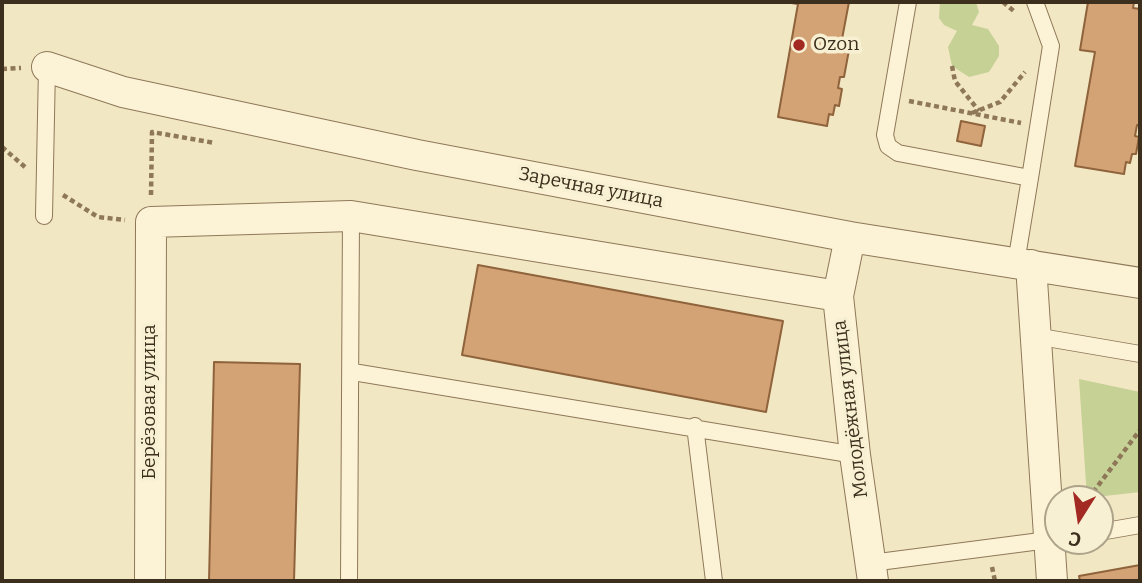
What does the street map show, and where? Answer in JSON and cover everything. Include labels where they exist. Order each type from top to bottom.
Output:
[{"type":"street","name":"Заречная улица","points":[[47,67],[123,92],[417,155],[850,237],[1140,283]]},
{"type":"street","points":[[151,222],[351,216],[838,296]]},
{"type":"street","name":"Берёзовая улица","points":[[150,581],[151,222]]},
{"type":"street","name":"Молодёжная улица","points":[[850,237],[838,296],[855,454],[872,572]]},
{"type":"street","points":[[1023,264],[1035,336],[1048,485]]},
{"type":"street","points":[[1052,581],[1053,555]]},
{"type":"lane","points":[[908,2],[885,135],[888,146],[898,153],[1030,178]]},
{"type":"lane","points":[[1023,264],[1030,178],[1051,46],[1035,2]]},
{"type":"lane","points":[[44,216],[47,67]]},
{"type":"lane","points":[[349,581],[353,372],[351,216]]},
{"type":"lane","points":[[1035,336],[1140,354]]},
{"type":"lane","points":[[353,372],[855,454]]},
{"type":"lane","points":[[695,426],[714,581]]},
{"type":"lane","points":[[1114,530],[1140,525]]},
{"type":"lane","points":[[872,572],[1044,542]]},
{"type":"path","points":[[1003,2],[1020,17]]},
{"type":"path","points":[[952,66],[955,81],[979,111]]},
{"type":"path","points":[[972,113],[1000,102],[1018,84],[1027,69]]},
{"type":"path","points":[[891,98],[1039,127]]},
{"type":"path","points":[[2,147],[43,182],[98,217],[151,222]]},
{"type":"path","points":[[1099,485],[1140,430]]},
{"type":"green space","points":[[940,2],[976,2],[979,12],[972,25],[988,29],[999,46],[999,56],[989,72],[969,77],[952,66],[948,47],[957,31],[944,25],[939,18]]},
{"type":"green space","points":[[1079,379],[1140,392],[1140,492],[1114,495],[1114,485],[1086,485]]},
{"type":"building","points":[[785,2],[849,2],[842,39],[846,39],[844,50],[849,50],[844,77],[840,77],[838,88],[842,89],[839,106],[835,105],[833,115],[829,114],[827,126],[778,117],[798,4]]},
{"type":"building","points":[[1088,2],[1134,2],[1133,8],[1140,9],[1140,126],[1137,125],[1135,136],[1139,137],[1136,154],[1132,154],[1130,163],[1126,162],[1124,174],[1075,166],[1095,52],[1080,50]]},
{"type":"building","points":[[961,121],[985,126],[981,146],[957,141]]},
{"type":"building","points":[[478,265],[783,321],[766,412],[462,355]]},
{"type":"building","points":[[214,362],[300,364],[294,581],[209,581]]},
{"type":"building","points":[[1140,565],[1140,581],[1080,581],[1079,576]]},
{"type":"place","name":"Ozon","points":[[799,45]]}]
